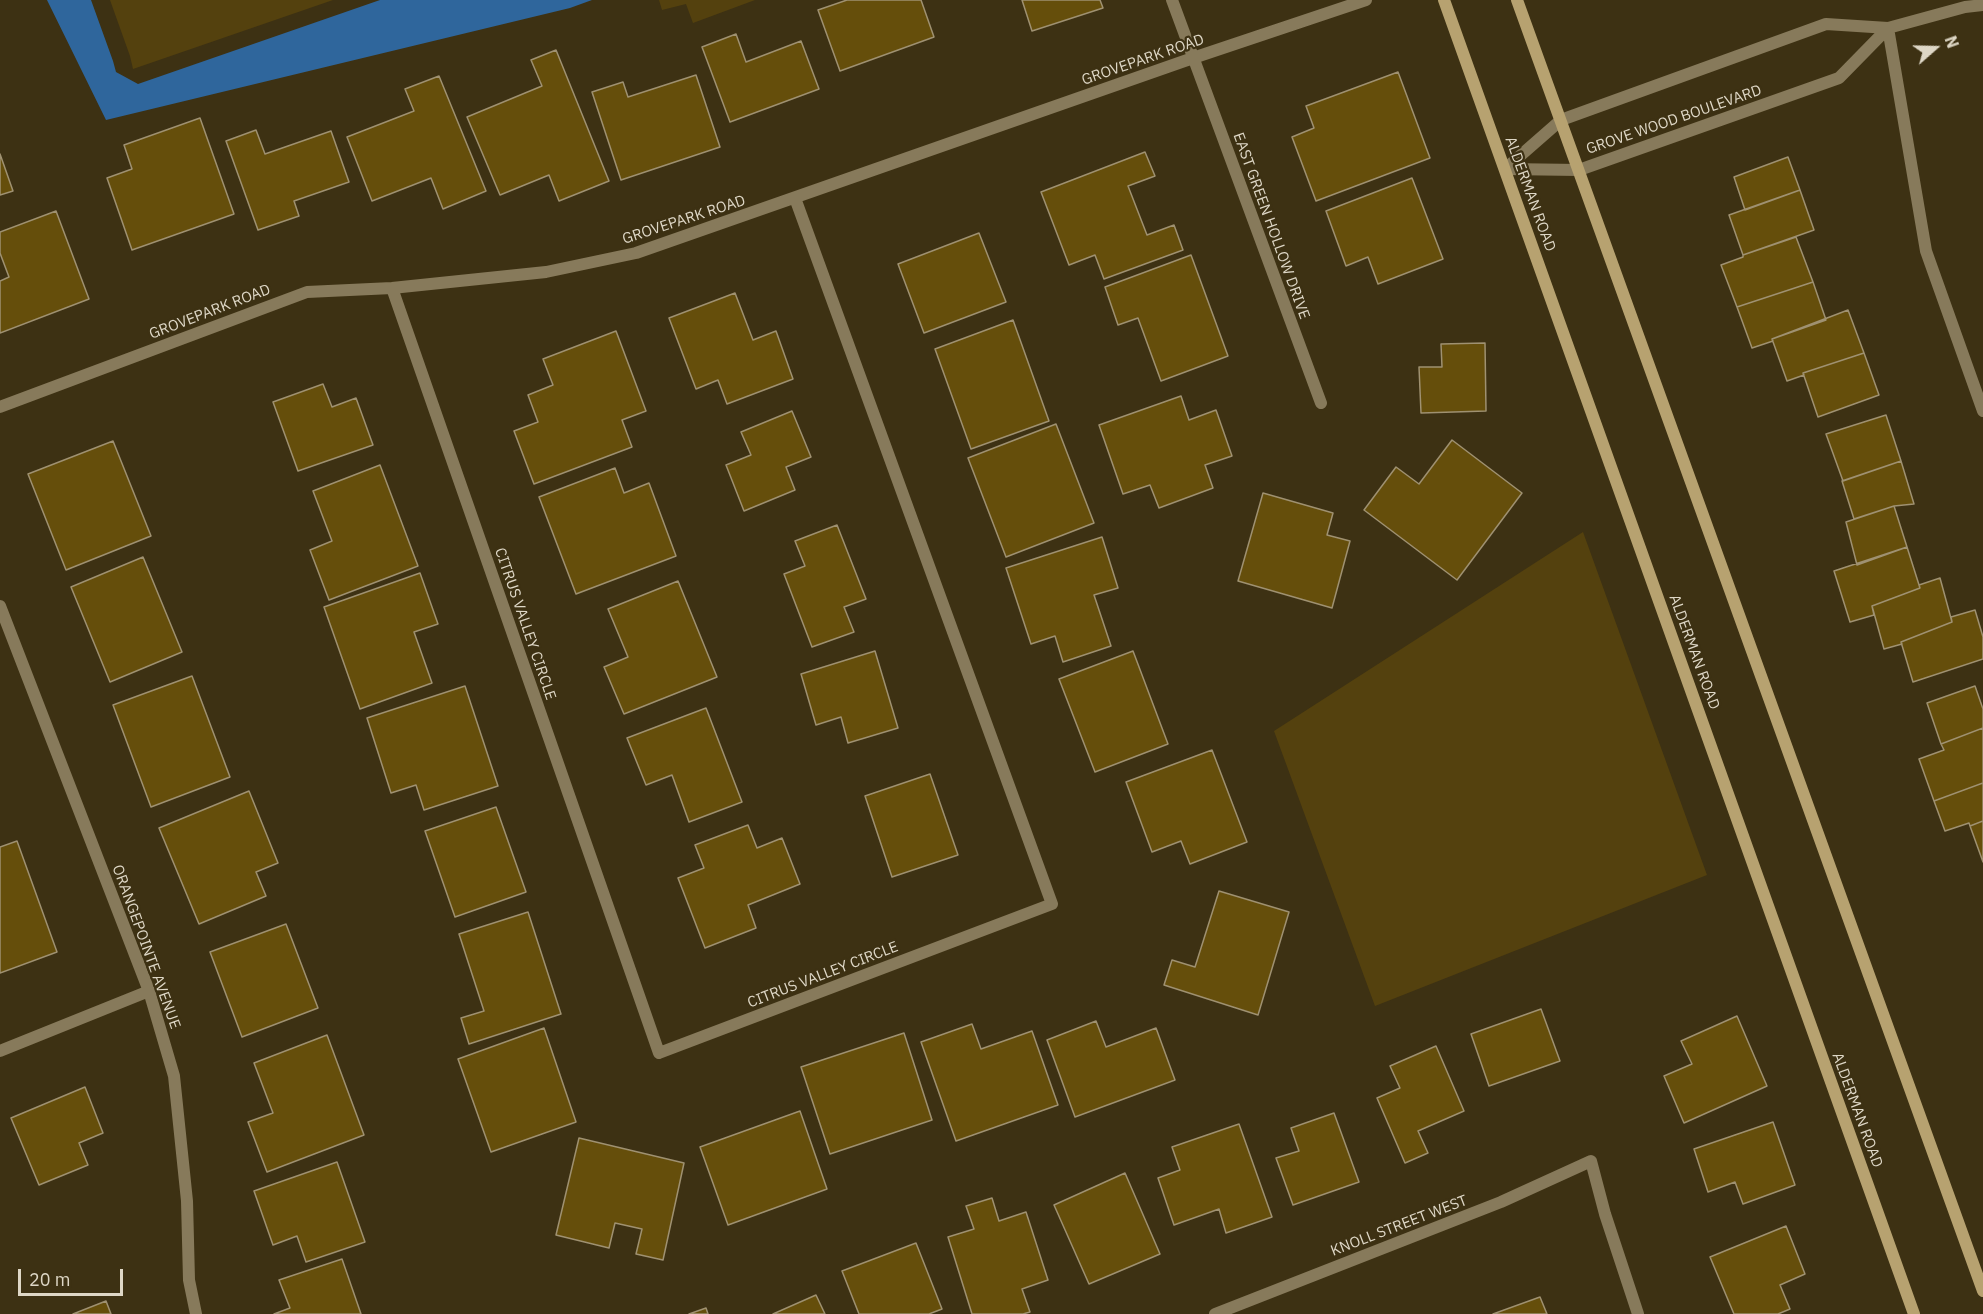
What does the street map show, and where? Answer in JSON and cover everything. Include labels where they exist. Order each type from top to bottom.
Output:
[{"type":"main road","name":"ALDERMAN ROAD","points":[[1444,0],[1914,1314]]},
{"type":"main road","points":[[1517,0],[1983,1291]]},
{"type":"street","name":"EAST GREEN HOLLOW DRIVE","points":[[1172,0],[1321,403]]},
{"type":"street","name":"GROVEPARK ROAD","points":[[0,407],[307,292],[392,288],[546,272],[636,254],[1193,58],[1366,0]]},
{"type":"street","points":[[1505,169],[1561,120],[1826,24],[1888,28],[1965,7],[1983,5]]},
{"type":"street","points":[[1888,28],[1926,251],[1983,411]]},
{"type":"street","name":"GROVE WOOD BOULEVARD","points":[[1505,169],[1579,170],[1839,78],[1888,28]]},
{"type":"street","name":"CITRUS VALLEY CIRCLE","points":[[392,288],[659,1053],[1052,904],[795,198]]},
{"type":"street","name":"ORANGEPOINTE AVENUE","points":[[0,606],[150,992],[174,1076],[187,1201],[189,1280],[196,1314]]},
{"type":"street","points":[[0,1051],[150,992]]},
{"type":"street","name":"KNOLL STREET WEST","points":[[1215,1314],[1501,1202],[1591,1161],[1605,1214],[1638,1314]]},
{"type":"shaded area","points":[[110,0],[333,0],[133,69]]},
{"type":"shaded area","points":[[659,0],[755,0],[693,23],[686,4],[662,10]]},
{"type":"shaded area","points":[[1583,532],[1707,875],[1375,1006],[1274,731]]},
{"type":"water","points":[[47,0],[91,0],[116,72],[138,84],[380,0],[592,0],[570,8],[106,120]]},
{"type":"building","points":[[847,0],[921,0],[934,37],[840,71],[818,10]]},
{"type":"building","points":[[1022,0],[1100,0],[1103,8],[1032,31]]},
{"type":"building","points":[[736,34],[746,62],[801,41],[819,89],[730,122],[702,47]]},
{"type":"building","points":[[556,50],[609,181],[559,201],[549,175],[500,195],[467,117],[542,86],[531,60]]},
{"type":"building","points":[[1398,72],[1430,158],[1316,201],[1292,137],[1314,128],[1306,106]]},
{"type":"building","points":[[696,75],[720,147],[621,180],[592,92],[623,82],[628,97]]},
{"type":"building","points":[[439,76],[486,191],[443,209],[431,178],[372,201],[347,137],[414,111],[405,89]]},
{"type":"building","points":[[200,118],[234,214],[132,250],[107,178],[132,169],[124,145]]},
{"type":"building","points":[[256,130],[265,154],[331,131],[349,182],[294,201],[299,216],[258,230],[226,141]]},
{"type":"building","points":[[1145,152],[1155,176],[1128,186],[1147,235],[1174,225],[1183,250],[1104,279],[1095,255],[1069,265],[1041,192]]},
{"type":"building","points":[[0,154],[13,191],[0,195]]},
{"type":"building","points":[[1788,157],[1800,190],[1745,210],[1734,177]]},
{"type":"building","points":[[1412,178],[1443,259],[1378,284],[1368,257],[1346,266],[1326,211]]},
{"type":"building","points":[[1800,190],[1814,230],[1743,255],[1729,215]]},
{"type":"building","points":[[56,211],[89,299],[0,333],[0,281],[9,277],[0,253],[0,232]]},
{"type":"building","points":[[979,233],[1006,302],[924,333],[898,264]]},
{"type":"building","points":[[1796,237],[1813,282],[1737,307],[1721,265]]},
{"type":"building","points":[[1191,255],[1228,356],[1161,381],[1138,318],[1118,325],[1105,287]]},
{"type":"building","points":[[1813,282],[1826,320],[1752,348],[1737,307]]},
{"type":"building","points":[[735,293],[753,340],[776,331],[793,379],[727,404],[718,380],[696,389],[669,318]]},
{"type":"building","points":[[1848,310],[1864,353],[1803,373],[1804,375],[1787,381],[1772,339]]},
{"type":"building","points":[[1013,320],[1049,421],[971,449],[935,349]]},
{"type":"building","points":[[616,331],[646,411],[622,420],[632,447],[534,484],[514,431],[538,422],[528,395],[553,385],[543,359]]},
{"type":"building","points":[[1485,343],[1486,411],[1421,413],[1419,367],[1442,367],[1441,344]]},
{"type":"building","points":[[1864,353],[1879,395],[1818,417],[1803,373]]},
{"type":"building","points":[[323,384],[332,407],[356,398],[373,445],[298,471],[273,402]]},
{"type":"building","points":[[1181,396],[1189,420],[1216,410],[1232,456],[1205,465],[1213,488],[1159,508],[1150,485],[1123,494],[1099,425]]},
{"type":"building","points":[[792,411],[811,457],[786,467],[795,490],[744,511],[726,465],[751,455],[741,432]]},
{"type":"building","points":[[1886,415],[1901,461],[1843,481],[1826,434]]},
{"type":"building","points":[[1056,424],[1094,523],[1006,557],[968,458]]},
{"type":"building","points":[[1452,440],[1522,493],[1457,580],[1364,510],[1396,467],[1419,484]]},
{"type":"building","points":[[113,441],[151,536],[66,570],[28,474]]},
{"type":"building","points":[[1901,461],[1914,504],[1894,506],[1854,519],[1842,481]]},
{"type":"building","points":[[380,465],[418,566],[329,600],[310,550],[332,541],[313,491]]},
{"type":"building","points":[[615,468],[624,493],[649,483],[676,556],[576,594],[539,497]]},
{"type":"building","points":[[1263,493],[1333,513],[1327,535],[1350,541],[1332,608],[1238,581]]},
{"type":"building","points":[[1894,506],[1907,547],[1857,565],[1846,522]]},
{"type":"building","points":[[837,525],[866,599],[844,607],[854,632],[812,647],[784,574],[805,566],[795,541]]},
{"type":"building","points":[[1102,537],[1118,588],[1094,595],[1111,646],[1063,662],[1055,636],[1031,644],[1006,568]]},
{"type":"building","points":[[1907,547],[1920,588],[1872,606],[1874,615],[1850,622],[1834,571]]},
{"type":"building","points":[[143,557],[182,652],[110,682],[71,587]]},
{"type":"building","points":[[420,573],[438,624],[414,632],[432,683],[360,709],[324,607]]},
{"type":"building","points":[[1940,578],[1952,622],[1901,642],[1902,644],[1884,649],[1872,606]]},
{"type":"building","points":[[678,581],[717,677],[624,714],[604,667],[628,657],[608,609]]},
{"type":"building","points":[[1975,610],[1983,637],[1983,659],[1913,682],[1901,642],[1952,622],[1951,617]]},
{"type":"building","points":[[875,651],[898,728],[848,743],[841,717],[816,725],[801,674]]},
{"type":"building","points":[[1133,651],[1168,744],[1095,772],[1059,679]]},
{"type":"building","points":[[192,676],[230,777],[151,807],[113,705]]},
{"type":"building","points":[[465,686],[498,786],[424,810],[416,785],[391,793],[367,718]]},
{"type":"building","points":[[1975,686],[1983,709],[1983,728],[1941,744],[1927,703]]},
{"type":"building","points":[[706,708],[742,802],[689,822],[672,775],[646,785],[627,738]]},
{"type":"building","points":[[1983,728],[1983,783],[1934,801],[1919,759],[1944,750],[1941,744]]},
{"type":"building","points":[[1212,750],[1247,842],[1190,864],[1181,841],[1152,852],[1126,782]]},
{"type":"building","points":[[930,774],[958,855],[892,877],[865,796]]},
{"type":"building","points":[[1983,783],[1983,821],[1945,831],[1934,801]]},
{"type":"building","points":[[249,791],[278,863],[256,872],[266,896],[199,924],[159,828]]},
{"type":"building","points":[[496,807],[526,892],[455,917],[425,831]]},
{"type":"building","points":[[1983,821],[1983,862],[1970,826]]},
{"type":"building","points":[[748,825],[757,848],[782,838],[800,884],[748,905],[756,928],[705,948],[678,878],[704,868],[695,845]]},
{"type":"building","points":[[17,841],[57,952],[0,973],[0,847]]},
{"type":"building","points":[[1219,891],[1289,912],[1258,1015],[1164,985],[1172,960],[1195,967]]},
{"type":"building","points":[[528,912],[561,1014],[469,1044],[461,1018],[484,1011],[459,934]]},
{"type":"building","points":[[286,924],[318,1008],[242,1037],[210,952]]},
{"type":"building","points":[[1541,1009],[1560,1061],[1489,1086],[1471,1034]]},
{"type":"building","points":[[1737,1016],[1767,1086],[1684,1123],[1664,1076],[1692,1064],[1681,1041]]},
{"type":"building","points":[[1096,1021],[1106,1047],[1156,1028],[1175,1080],[1075,1117],[1047,1040]]},
{"type":"building","points":[[972,1024],[981,1049],[1032,1031],[1058,1105],[956,1141],[921,1042]]},
{"type":"building","points":[[544,1028],[576,1122],[491,1152],[458,1059]]},
{"type":"building","points":[[904,1033],[932,1120],[830,1154],[801,1067]]},
{"type":"building","points":[[327,1035],[364,1135],[267,1172],[248,1122],[273,1113],[254,1063]]},
{"type":"building","points":[[1436,1046],[1464,1111],[1418,1131],[1428,1153],[1405,1163],[1377,1098],[1400,1088],[1390,1066]]},
{"type":"building","points":[[85,1087],[103,1133],[79,1143],[88,1165],[39,1185],[11,1118]]},
{"type":"building","points":[[800,1111],[827,1189],[728,1225],[700,1147]]},
{"type":"building","points":[[1334,1113],[1359,1182],[1293,1205],[1276,1158],[1299,1151],[1291,1128]]},
{"type":"building","points":[[1773,1122],[1795,1185],[1743,1204],[1735,1182],[1708,1192],[1694,1149]]},
{"type":"building","points":[[1239,1124],[1272,1217],[1226,1233],[1219,1209],[1174,1225],[1158,1178],[1180,1170],[1172,1147]]},
{"type":"building","points":[[579,1138],[684,1163],[663,1260],[636,1254],[642,1229],[615,1223],[609,1248],[556,1235]]},
{"type":"building","points":[[337,1162],[365,1242],[306,1262],[297,1236],[273,1245],[254,1191]]},
{"type":"building","points":[[1125,1173],[1160,1254],[1089,1284],[1054,1205]]},
{"type":"building","points":[[992,1198],[999,1221],[1026,1212],[1048,1280],[1022,1289],[1030,1312],[972,1314],[948,1237],[974,1229],[966,1206]]},
{"type":"building","points":[[1786,1226],[1805,1274],[1780,1285],[1790,1309],[1778,1314],[1734,1314],[1710,1257]]},
{"type":"building","points":[[916,1243],[942,1309],[929,1314],[859,1314],[842,1271]]},
{"type":"building","points":[[342,1259],[361,1314],[274,1314],[290,1308],[279,1280]]},
{"type":"building","points":[[816,1295],[825,1314],[773,1314]]},
{"type":"building","points":[[1540,1297],[1547,1314],[1493,1314]]},
{"type":"building","points":[[106,1301],[111,1314],[73,1314]]},
{"type":"building","points":[[706,1308],[708,1314],[689,1314]]}]
